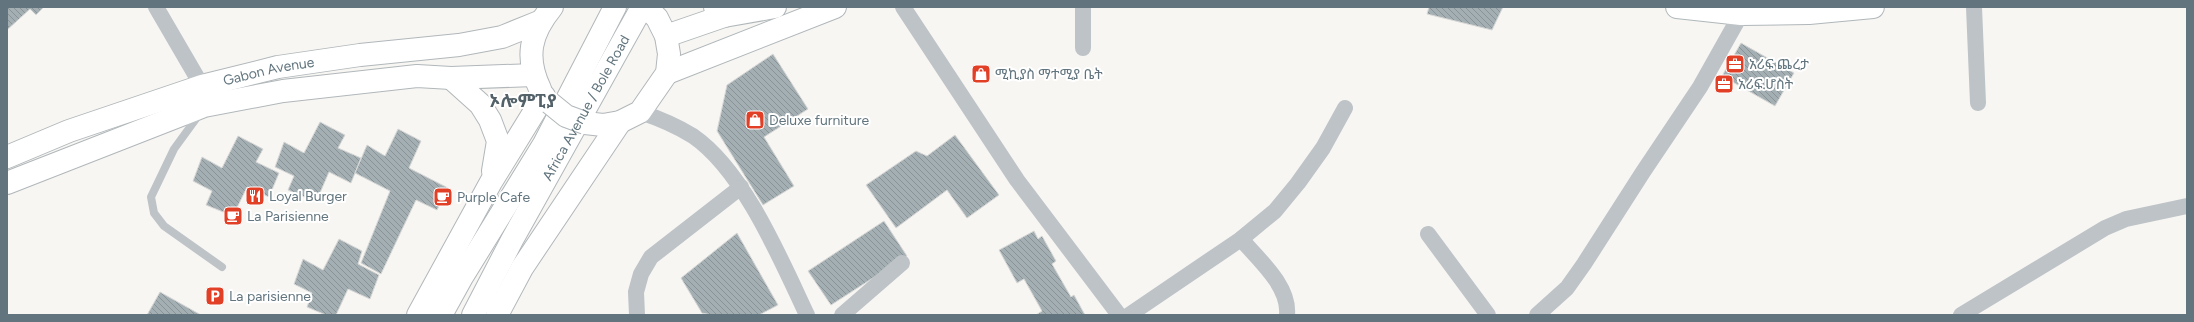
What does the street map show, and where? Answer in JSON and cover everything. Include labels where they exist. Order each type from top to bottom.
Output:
[{"type":"main road","name":"Africa Avenue / Bole Road","points":[[441,315],[462,277],[544,144],[615,7]]},
{"type":"main road","points":[[546,14],[533,39],[531,57],[542,91],[566,116],[585,123],[603,125],[620,122],[640,112],[667,73],[669,54],[657,16],[776,7],[780,30]]},
{"type":"main road","points":[[667,73],[836,7]]},
{"type":"main road","points":[[1677,7],[1809,13],[1873,7]]},
{"type":"main road","name":"Gabon Avenue","points":[[7,183],[78,154],[203,96],[278,67],[360,55],[459,45],[502,37],[546,14]]},
{"type":"main road","name":"Africa Avenue / Bole Road","points":[[473,315],[512,240],[657,16]]},
{"type":"main road","name":"Gabon Avenue","points":[[7,157],[69,131],[203,96],[283,91],[417,76],[451,78],[542,91]]},
{"type":"main road","points":[[451,78],[480,104],[490,120],[498,141],[491,182]]},
{"type":"main road","points":[[418,315],[542,91]]},
{"type":"main road","points":[[497,315],[522,268],[620,122]]},
{"type":"main road","points":[[69,131],[78,154]]},
{"type":"street","points":[[156,7],[203,96]]},
{"type":"street","points":[[903,7],[1017,180],[1119,315]]},
{"type":"street","points":[[1083,7],[1083,48]]},
{"type":"street","points":[[1974,7],[1978,103]]},
{"type":"street","points":[[1537,315],[1567,288],[1584,264],[1642,172],[1700,87],[1743,10]]},
{"type":"street","points":[[1129,315],[1241,239],[1275,211],[1298,183],[1323,148],[1345,108]]},
{"type":"street","points":[[640,112],[693,136],[710,150],[741,187],[770,237],[807,315]]},
{"type":"street","points":[[637,315],[636,292],[641,274],[651,257],[741,187]]},
{"type":"street","points":[[1961,315],[2105,228],[2126,219],[2187,206]]},
{"type":"street","points":[[1428,234],[1488,315]]},
{"type":"street","points":[[1241,239],[1269,270],[1284,294],[1288,306],[1287,315]]},
{"type":"street","points":[[842,315],[902,263]]},
{"type":"lane","points":[[203,96],[150,197],[154,214],[164,226],[222,267]]},
{"type":"building","points":[[7,7],[44,7],[36,15],[30,9],[7,30]]},
{"type":"building","points":[[1429,7],[1503,7],[1492,30],[1427,14]]},
{"type":"building","points":[[1741,43],[1794,73],[1775,106],[1722,76]]},
{"type":"building","name":"Deluxe furniture","points":[[773,54],[808,109],[764,137],[794,186],[763,205],[717,131],[727,85]]},
{"type":"building","points":[[320,122],[345,135],[338,148],[361,158],[351,183],[329,172],[316,202],[288,190],[294,176],[275,167],[284,142],[304,153]]},
{"type":"building","points":[[398,129],[421,141],[409,168],[448,188],[437,210],[416,200],[381,274],[361,263],[390,191],[355,173],[367,145],[385,156]]},
{"type":"building","points":[[955,135],[999,195],[967,218],[947,190],[896,228],[866,185],[916,151],[927,156]]},
{"type":"building","points":[[238,136],[263,149],[256,162],[279,173],[269,197],[247,187],[233,216],[206,205],[212,191],[193,181],[202,157],[222,168]]},
{"type":"building","points":[[884,221],[907,256],[831,305],[808,271]]},
{"type":"building","points":[[1034,231],[1038,239],[1042,236],[1056,261],[1052,264],[1071,297],[1074,295],[1085,315],[1036,315],[1042,311],[1024,279],[1017,283],[999,250]]},
{"type":"building","points":[[737,233],[778,305],[759,315],[712,315],[702,313],[681,278]]},
{"type":"building","points":[[339,239],[362,251],[358,264],[379,275],[370,299],[348,289],[336,315],[326,315],[307,307],[312,293],[294,284],[303,259],[323,270]]},
{"type":"building","points":[[160,292],[201,315],[147,315]]},
{"type":"place","name":"አሪፍ ጨረታ","points":[[1735,64]]},
{"type":"place","name":"ሚኪያስ ማተሚያ ቤት","points":[[981,74]]},
{"type":"place","name":"አሪፍ.ሆስት","points":[[1724,84]]},
{"type":"place","name":"Deluxe furniture","points":[[755,120]]},
{"type":"place","name":"Loyal Burger","points":[[255,196]]},
{"type":"place","name":"Purple Cafe","points":[[443,197]]},
{"type":"place","name":"La Parisienne","points":[[233,216]]},
{"type":"place","name":"La parisienne","points":[[215,296]]},
{"type":"district","name":"ኦሎምፒያ","points":[[523,101]]}]
